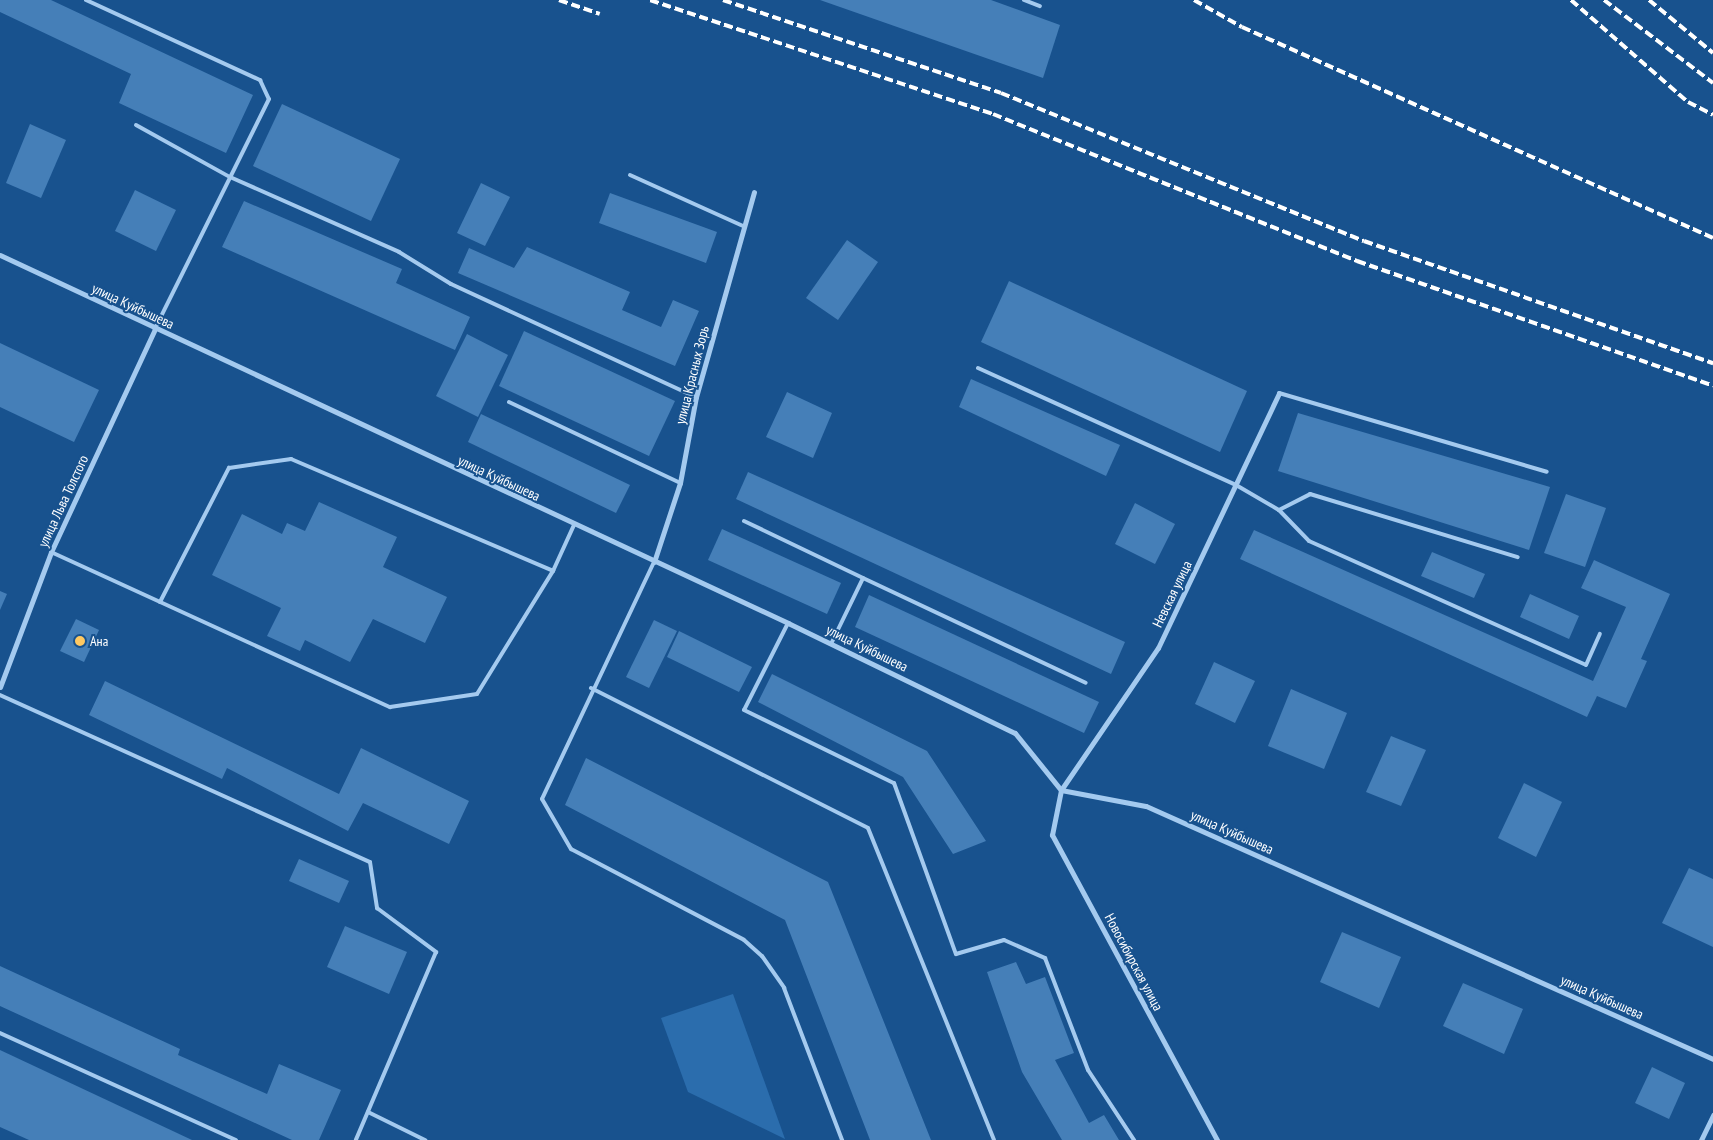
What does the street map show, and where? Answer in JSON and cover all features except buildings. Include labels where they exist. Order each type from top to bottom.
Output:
[{"type":"street","name":"улица Красных Зорь","points":[[654,562],[680,483],[696,397],[754,192]]},
{"type":"street","name":"улица Куйбышева","points":[[0,255],[574,526],[788,623],[1015,733],[1061,790],[1146,806],[1713,1059]]},
{"type":"street","name":"улица Льва Толстого","points":[[0,687],[51,552],[155,329]]},
{"type":"street","name":"Невская улица","points":[[1061,790],[1158,648],[1279,393]]},
{"type":"street","name":"Новосибирская улица","points":[[1061,790],[1052,834],[1217,1140]]},
{"type":"street","points":[[1701,1140],[1713,1115]]},
{"type":"lane","points":[[86,0],[260,80],[269,99],[155,329]]},
{"type":"lane","points":[[1024,0],[1040,6]]},
{"type":"lane","points":[[136,125],[230,177],[399,252],[451,284],[696,397]]},
{"type":"lane","points":[[630,175],[743,226]]},
{"type":"lane","points":[[978,368],[1236,485],[1279,510],[1310,541],[1586,665],[1600,634]]},
{"type":"lane","points":[[1279,393],[1547,472]]},
{"type":"lane","points":[[509,402],[680,483]]},
{"type":"lane","points":[[160,602],[229,468],[291,459],[553,571]]},
{"type":"lane","points":[[1279,510],[1310,494],[1518,557]]},
{"type":"lane","points":[[744,521],[1086,683]]},
{"type":"lane","points":[[51,552],[390,707],[477,694],[553,571],[574,526]]},
{"type":"lane","points":[[654,562],[592,688],[542,799],[571,849],[744,940],[762,956],[784,988],[842,1140]]},
{"type":"lane","points":[[831,644],[863,578]]},
{"type":"lane","points":[[788,623],[744,710],[894,783],[956,954],[1004,940],[1045,958],[1088,1070],[1134,1140]]},
{"type":"lane","points":[[592,688],[868,828],[994,1140]]},
{"type":"lane","points":[[0,695],[370,862],[377,908],[436,952],[356,1140]]},
{"type":"lane","points":[[0,1032],[236,1140]]},
{"type":"lane","points":[[368,1112],[426,1140]]},
{"type":"shaded area","points":[[733,994],[785,1139],[688,1092],[661,1018]]},
{"type":"railway","points":[[559,0],[600,14]]},
{"type":"railway","points":[[650,0],[993,114],[1357,261],[1713,386]]},
{"type":"railway","points":[[723,0],[1001,93],[1364,241],[1713,363]]},
{"type":"railway","points":[[1194,0],[1242,27],[1713,238]]},
{"type":"railway","points":[[1571,0],[1688,102],[1713,115]]},
{"type":"railway","points":[[1604,0],[1713,83]]},
{"type":"railway","points":[[1649,0],[1713,53]]},
{"type":"place","name":"Ана","points":[[80,641]]}]
